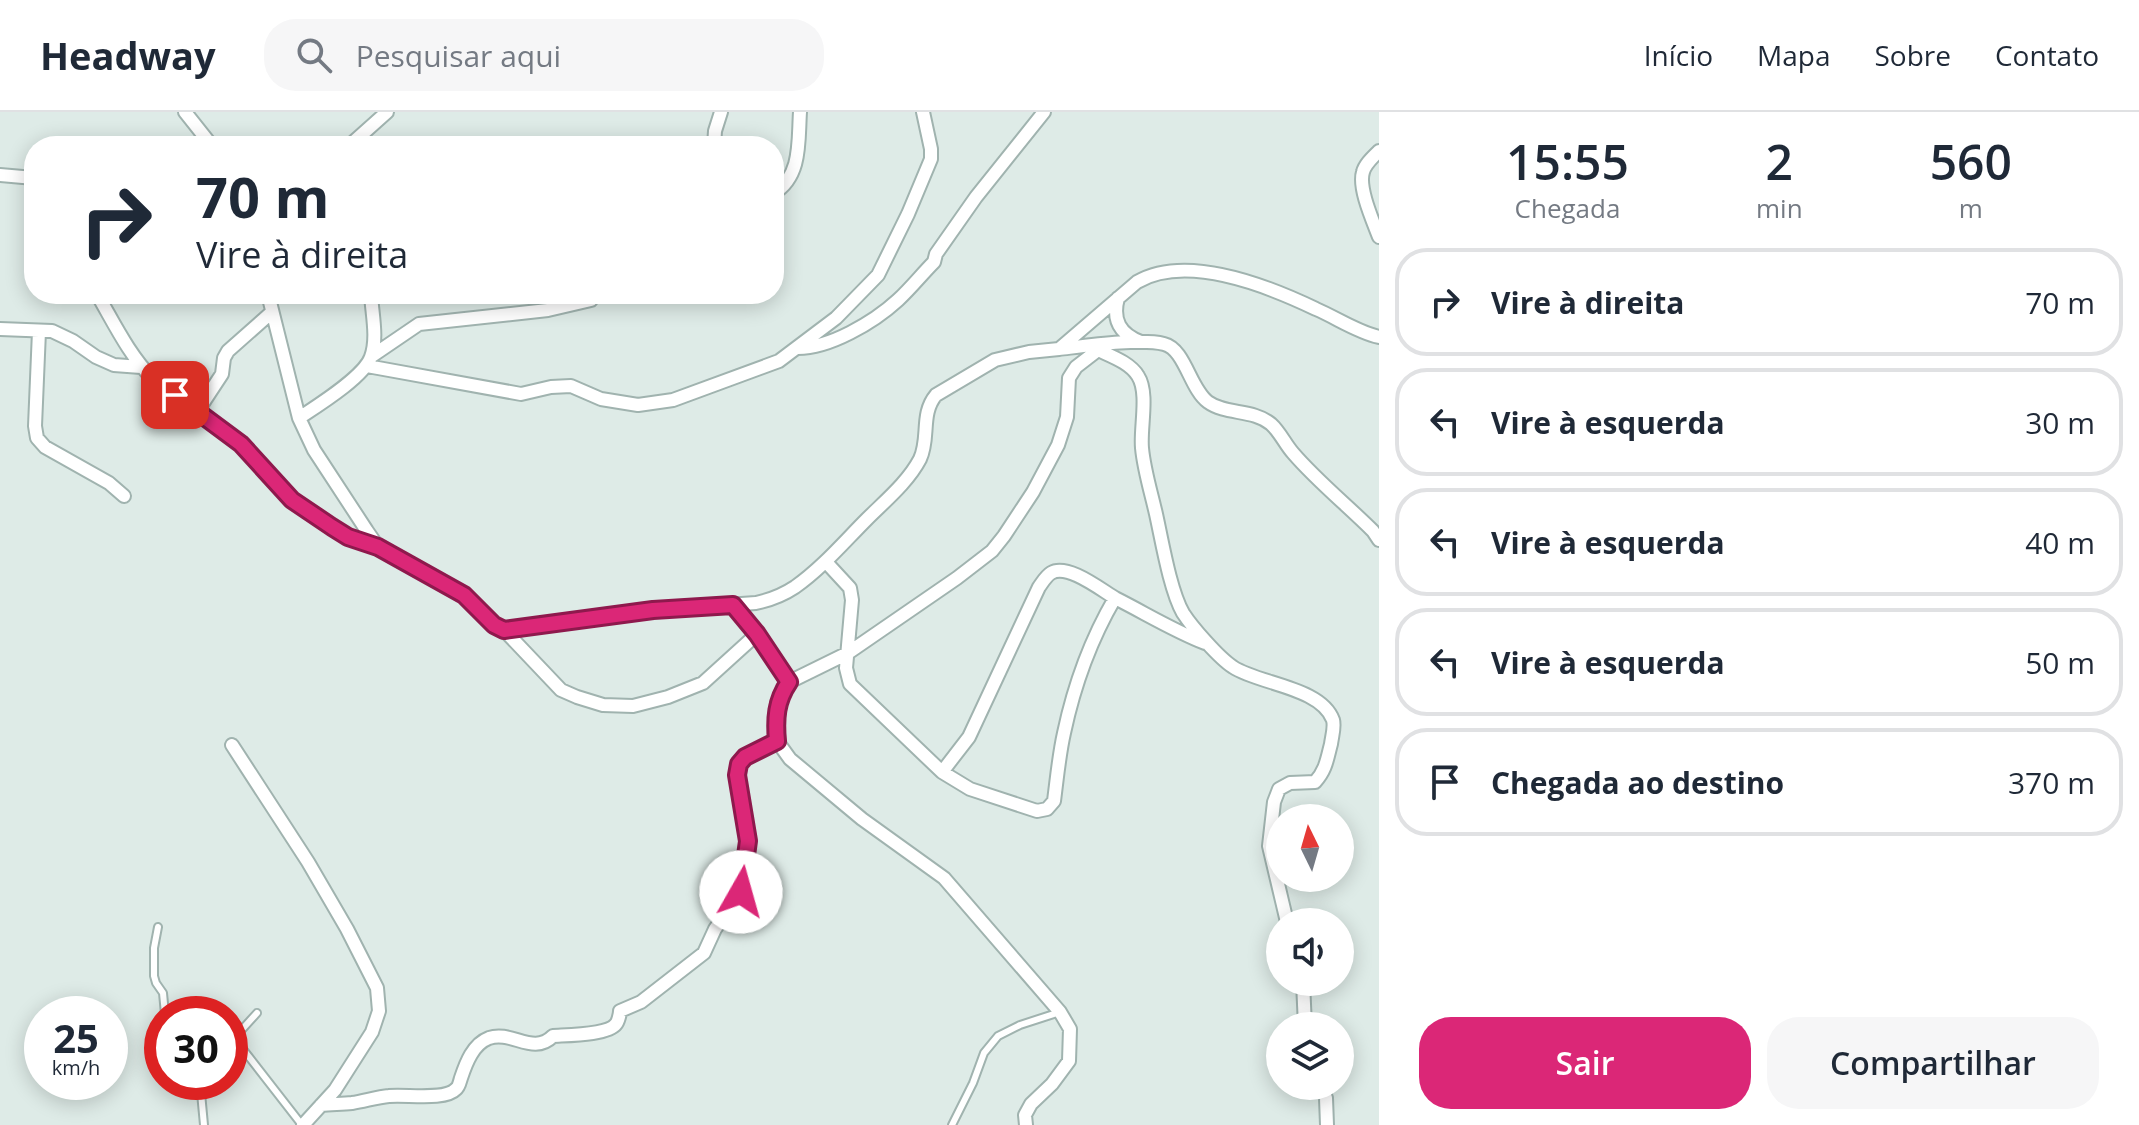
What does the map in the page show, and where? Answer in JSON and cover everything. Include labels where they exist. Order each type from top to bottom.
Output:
[{"type":"street","points":[[185,112],[204,136]]},
{"type":"street","points":[[360,136],[387,112]]},
{"type":"street","points":[[715,136],[721,112]]},
{"type":"street","points":[[784,186],[797,158],[800,112]]},
{"type":"street","points":[[370,361],[521,394],[571,386],[601,399],[638,405],[673,400],[779,361],[836,318],[878,275],[931,159],[923,112]]},
{"type":"street","points":[[796,348],[821,345],[865,324],[897,301],[934,262],[936,254],[976,197],[1044,112]]},
{"type":"street","points":[[1379,151],[1362,173],[1362,184],[1379,237]]},
{"type":"street","points":[[0,175],[24,177]]},
{"type":"street","points":[[1059,349],[1137,282],[1155,274],[1177,270],[1227,275],[1314,307],[1379,337]]},
{"type":"street","points":[[1118,298],[1115,310],[1117,320],[1131,338],[1169,346],[1177,353],[1195,387],[1208,402],[1257,415],[1273,425],[1292,452],[1379,540]]},
{"type":"street","points":[[103,304],[141,367],[241,444],[292,500],[348,537],[378,547],[464,595],[494,625],[504,630],[561,690],[603,705],[633,706],[668,697],[703,683],[757,634]]},
{"type":"street","points":[[270,304],[299,418],[314,450],[378,547]]},
{"type":"street","points":[[370,361],[374,341],[372,304]]},
{"type":"street","points":[[299,418],[344,387],[370,361],[419,324],[548,310],[574,304]]},
{"type":"street","points":[[197,412],[222,374],[228,351],[272,312]]},
{"type":"street","points":[[0,329],[52,331],[114,365],[141,367]]},
{"type":"street","points":[[39,331],[37,438],[45,447],[109,483],[124,496]]},
{"type":"street","points":[[504,630],[653,610],[772,600],[795,587],[826,562],[915,466],[925,445],[929,403],[936,395],[995,360],[1029,352],[1143,342]]},
{"type":"street","points":[[1094,348],[1127,364],[1138,375],[1143,388],[1143,457],[1165,555],[1184,614],[1233,668],[1302,693],[1321,705],[1332,717],[1334,728],[1325,771],[1315,782],[1290,783],[1279,789],[1274,802],[1269,846],[1284,908]]},
{"type":"street","points":[[1026,1125],[1025,1115],[1031,1104],[1052,1084],[1069,1061],[1070,1029],[1060,1012],[944,878],[862,819],[790,759],[777,741],[775,721],[777,704],[789,682],[848,653],[992,551],[1033,492],[1058,445],[1067,417],[1069,378],[1094,348]]},
{"type":"street","points":[[826,562],[850,588],[852,600],[846,668],[850,684],[942,772],[970,789],[1037,811],[1047,809],[1054,801],[1064,732],[1087,655],[1100,623],[1115,598]]},
{"type":"street","points":[[942,772],[969,737],[1039,587],[1055,570],[1070,571],[1182,634],[1208,644]]},
{"type":"street","points":[[733,605],[789,682]]},
{"type":"street","points":[[321,1105],[453,1092],[458,1088],[477,1045],[490,1038],[526,1041],[539,1046],[553,1036],[613,1027],[620,1011],[641,1002],[704,953],[715,929],[741,892],[748,841],[737,775],[739,764],[745,757],[777,741]]},
{"type":"street","points":[[232,745],[308,862],[377,988],[379,1011],[372,1032],[335,1090],[302,1125]]},
{"type":"street","points":[[1326,1100],[1327,1125]]},
{"type":"lane","points":[[158,927],[154,976],[163,996]]},
{"type":"lane","points":[[952,1125],[984,1053],[998,1036],[1060,1012]]},
{"type":"lane","points":[[257,1013],[235,1039],[302,1125]]},
{"type":"lane","points":[[202,1100],[204,1125]]},
{"type":"route","points":[[175,395],[241,444],[292,500],[348,537],[378,547],[464,595],[494,625],[504,630],[653,610],[733,605],[789,682],[777,704],[777,741],[745,757],[739,764],[737,775],[748,841],[741,892]]}]
